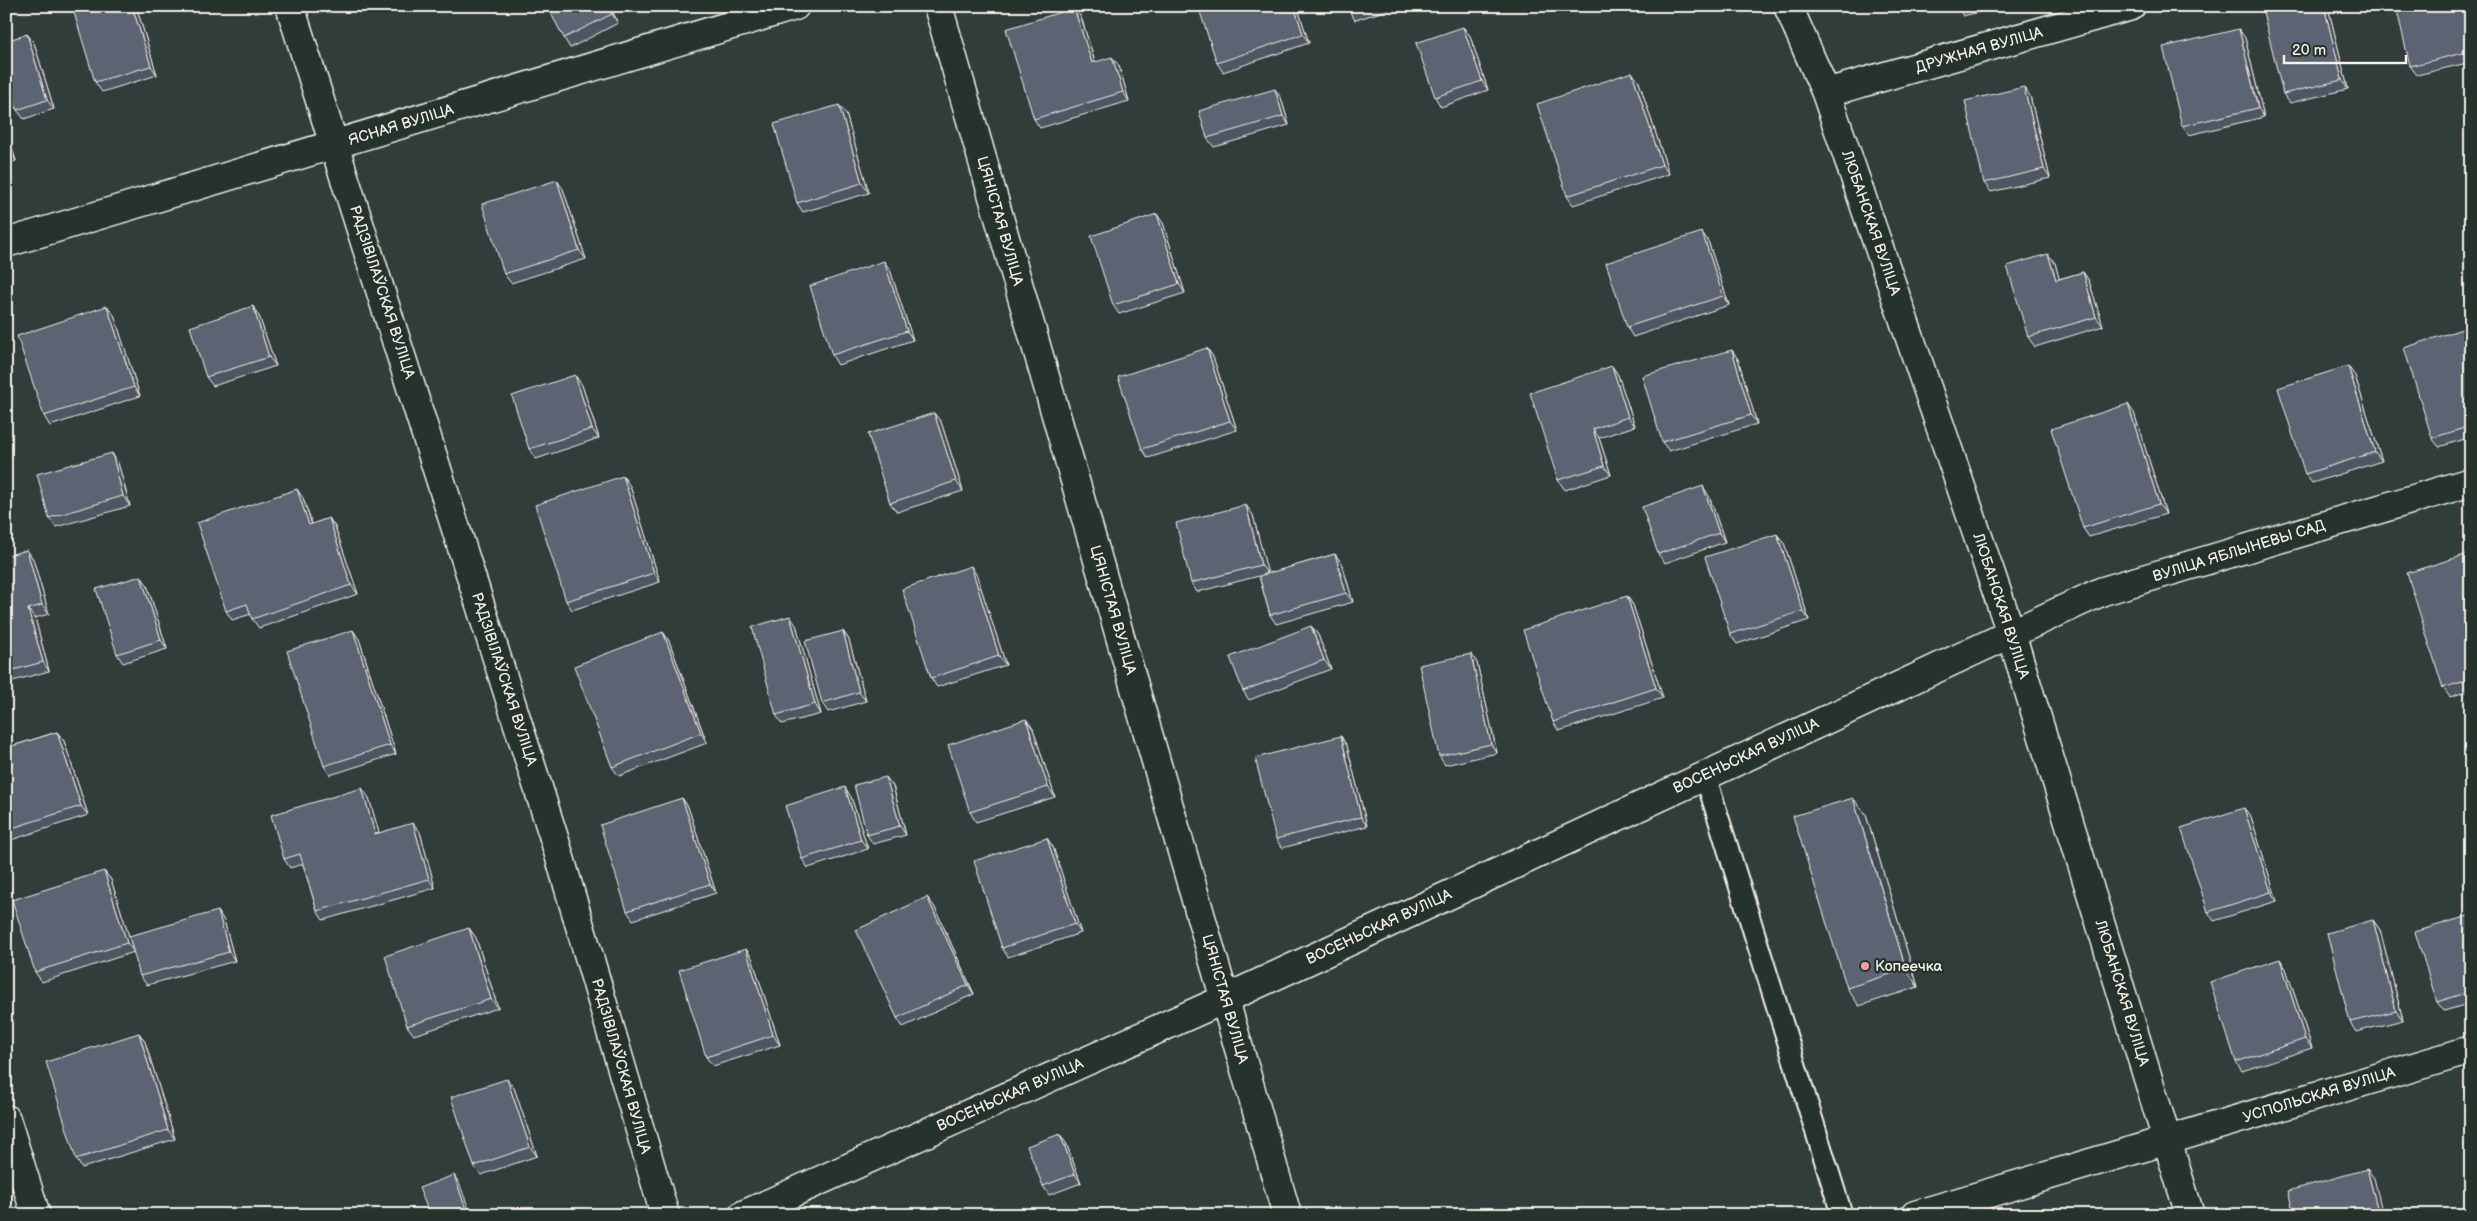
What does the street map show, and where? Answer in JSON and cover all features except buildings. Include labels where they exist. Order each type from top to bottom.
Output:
[{"type":"street","name":"РАДЗІВІЛАЎСКАЯ ВУЛІЦА","points":[[290,6],[552,832],[664,1215]]},
{"type":"street","name":"ЯСНАЯ ВУЛІЦА","points":[[6,242],[795,6]]},
{"type":"street","name":"ЦЯНІСТАЯ ВУЛІЦА","points":[[938,6],[1287,1215]]},
{"type":"street","name":"ЛЮБАНСКАЯ ВУЛІЦА","points":[[1788,6],[1826,93],[2011,633],[2190,1215]]},
{"type":"street","name":"ДРУЖНАЯ ВУЛІЦА","points":[[1826,93],[2131,6]]},
{"type":"street","name":"ВУЛІЦА ЯБЛЫНЕВЫ САД","points":[[2011,633],[2103,591],[2471,482]]},
{"type":"street","name":"ВОСЕНЬСКАЯ ВУЛІЦА","points":[[743,1215],[1225,999],[2011,633]]},
{"type":"street","name":"УСПОЛЬСКАЯ ВУЛІЦА","points":[[1915,1215],[2471,1050]]},
{"type":"street","points":[[6,1119],[36,1215]]},
{"type":"lane","points":[[1705,775],[1842,1215]]},
{"type":"place","name":"Копеечка","points":[[1865,966]]}]
